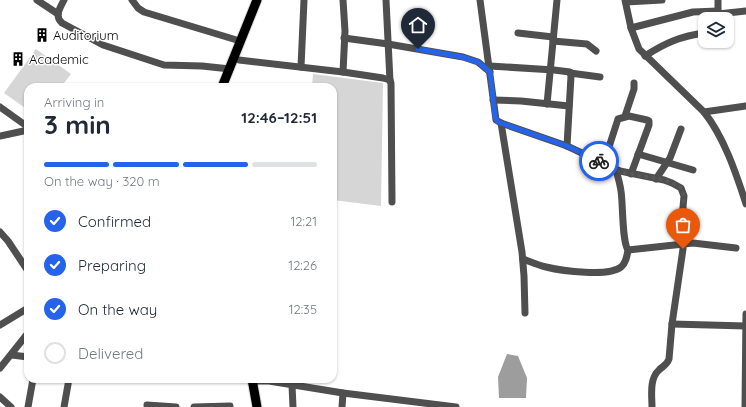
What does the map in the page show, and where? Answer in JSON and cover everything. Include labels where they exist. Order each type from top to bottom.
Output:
[{"type":"main road","points":[[224,83],[257,0]]},
{"type":"main road","points":[[229,83],[262,0]]},
{"type":"main road","points":[[255,383],[257,407]]},
{"type":"main road","points":[[256,383],[261,407]]},
{"type":"street","points":[[37,0],[58,14]]},
{"type":"street","points":[[64,0],[58,14],[59,20],[100,44],[167,66],[202,66],[230,69]]},
{"type":"street","points":[[132,0],[138,8],[144,12],[240,42]]},
{"type":"street","points":[[301,67],[304,0]]},
{"type":"street","points":[[343,0],[343,72]]},
{"type":"street","points":[[386,0],[390,81],[392,202]]},
{"type":"street","points":[[480,0],[496,120],[567,146],[616,170],[656,179],[677,186],[683,192],[684,199],[681,229],[683,244],[668,361],[667,364],[657,373],[652,382],[652,407]]},
{"type":"street","points":[[547,104],[557,0]]},
{"type":"street","points":[[662,0],[625,1],[636,43],[645,56],[704,112],[715,127],[739,182],[746,204]]},
{"type":"street","points":[[718,0],[718,12]]},
{"type":"street","points":[[734,13],[746,11]]},
{"type":"street","points":[[631,28],[693,12],[698,13]]},
{"type":"street","points":[[518,33],[587,44],[596,52]]},
{"type":"street","points":[[645,56],[666,43],[698,35]]},
{"type":"street","points":[[344,38],[462,57],[478,62],[490,69],[566,71],[570,73],[600,77]]},
{"type":"street","points":[[238,60],[343,72],[383,78],[390,81]]},
{"type":"street","points":[[567,146],[570,73]]},
{"type":"street","points":[[625,116],[634,89],[634,83]]},
{"type":"street","points":[[493,100],[521,100],[569,106]]},
{"type":"street","points":[[704,112],[746,106]]},
{"type":"street","points":[[0,107],[24,125]]},
{"type":"street","points":[[600,161],[608,150],[616,121],[625,116],[642,118],[649,121],[649,125],[631,174]]},
{"type":"street","points":[[501,123],[523,259],[525,313]]},
{"type":"street","points":[[0,136],[24,129]]},
{"type":"street","points":[[656,179],[670,158],[681,130]]},
{"type":"street","points":[[638,154],[693,170]]},
{"type":"street","points":[[523,259],[548,268],[585,272],[608,272],[623,265],[628,250],[625,239],[621,189],[616,170]]},
{"type":"street","points":[[0,232],[24,265]]},
{"type":"street","points":[[628,250],[696,243],[736,248]]},
{"type":"street","points":[[0,325],[24,310]]},
{"type":"street","points":[[744,407],[746,389],[746,314]]},
{"type":"street","points":[[672,324],[746,326]]},
{"type":"street","points":[[0,368],[24,338]]},
{"type":"street","points":[[12,355],[24,356]]},
{"type":"street","points":[[28,407],[33,383]]},
{"type":"street","points":[[64,407],[68,383]]},
{"type":"street","points":[[277,383],[343,393],[392,398],[426,405],[456,407]]},
{"type":"street","points":[[292,385],[293,407]]},
{"type":"street","points":[[342,407],[343,393]]},
{"type":"street","points":[[0,397],[11,407]]},
{"type":"street","points":[[392,398],[392,407]]},
{"type":"street","points":[[146,405],[176,407]]},
{"type":"street","points":[[194,407],[230,406]]},
{"type":"shaded area","points":[[36,49],[71,74],[64,83],[24,83],[24,107],[4,93]]},
{"type":"shaded area","points":[[313,74],[383,83],[381,206],[337,200],[337,83],[312,83]]},
{"type":"shaded area","points":[[507,354],[518,356],[527,378],[526,398],[499,398],[498,377]]},
{"type":"way so far","points":[[599,161],[620,172],[664,180],[681,188],[684,196],[681,221],[683,249]]},
{"type":"place","name":"Auditorium","points":[[42,35]]},
{"type":"place","name":"Academic","points":[[18,59]]},
{"type":"route","points":[[418,49],[462,57],[478,62],[490,72],[495,117],[498,122],[567,146],[599,161]]}]
